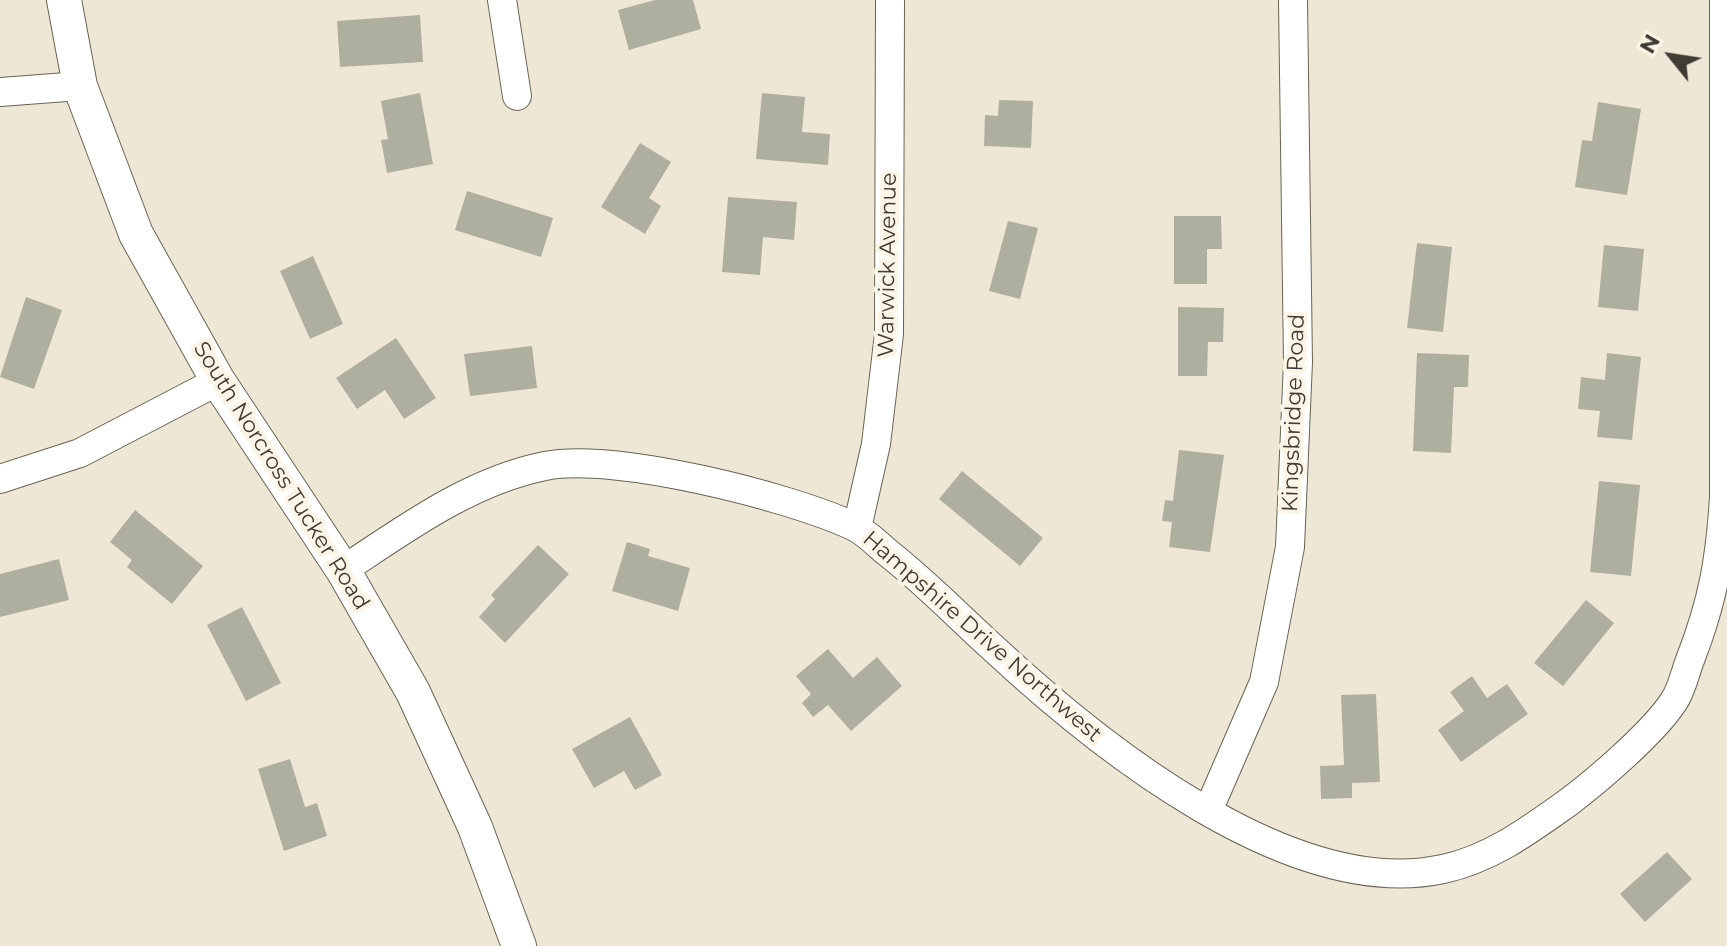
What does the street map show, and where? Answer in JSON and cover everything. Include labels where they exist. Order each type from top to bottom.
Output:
[{"type":"main road","name":"South Norcross Tucker Road","points":[[64,0],[80,86],[136,234],[218,381],[343,570],[417,702],[475,827],[519,946]]},
{"type":"street","points":[[502,0],[517,96]]},
{"type":"street","name":"Warwick Avenue","points":[[857,528],[876,444],[889,334],[890,0]]},
{"type":"street","name":"Kingsbridge Road","points":[[1208,811],[1264,682],[1290,547],[1298,362],[1293,0]]},
{"type":"street","name":"Hampshire Drive Northwest","points":[[343,570],[417,521],[485,484],[547,465],[604,464],[701,481],[784,501],[857,528],[932,589],[1079,725],[1208,811],[1277,846],[1334,865],[1396,873],[1441,870],[1506,845],[1564,805],[1633,745],[1675,700],[1719,573],[1723,513],[1724,0]]},
{"type":"street","points":[[0,92],[80,86]]},
{"type":"street","points":[[0,479],[80,453],[218,381]]},
{"type":"building","points":[[655,0],[693,0],[701,29],[629,50],[618,10]]},
{"type":"building","points":[[420,15],[423,62],[340,67],[337,21]]},
{"type":"building","points":[[420,93],[433,164],[387,173],[381,140],[388,139],[381,101]]},
{"type":"building","points":[[762,93],[805,97],[802,132],[830,134],[828,165],[756,159]]},
{"type":"building","points":[[999,100],[1033,101],[1031,148],[984,146],[985,115],[998,116]]},
{"type":"building","points":[[1598,102],[1641,109],[1627,195],[1575,187],[1582,140],[1592,141]]},
{"type":"building","points":[[640,143],[671,162],[649,198],[661,206],[645,234],[601,207]]},
{"type":"building","points":[[467,191],[553,218],[541,257],[455,230]]},
{"type":"building","points":[[728,197],[797,202],[794,240],[763,237],[760,275],[722,272]]},
{"type":"building","points":[[1174,216],[1221,216],[1222,249],[1207,249],[1207,284],[1174,284]]},
{"type":"building","points":[[1008,221],[1038,228],[1020,299],[989,291]]},
{"type":"building","points":[[1417,243],[1452,247],[1443,332],[1407,328]]},
{"type":"building","points":[[1604,245],[1644,249],[1638,311],[1598,307]]},
{"type":"building","points":[[313,256],[343,324],[310,339],[280,271]]},
{"type":"building","points":[[26,297],[62,310],[34,389],[0,377]]},
{"type":"building","points":[[1178,307],[1224,308],[1223,342],[1208,342],[1207,376],[1178,376]]},
{"type":"building","points":[[396,338],[436,398],[404,419],[385,390],[357,409],[336,378]]},
{"type":"building","points":[[532,346],[537,388],[470,396],[464,354]]},
{"type":"building","points":[[1417,353],[1469,355],[1468,387],[1454,387],[1451,453],[1413,451]]},
{"type":"building","points":[[1607,353],[1641,357],[1632,440],[1597,437],[1600,411],[1578,409],[1581,377],[1605,380]]},
{"type":"building","points":[[1179,450],[1224,455],[1210,552],[1169,547],[1172,522],[1162,521],[1165,500],[1173,501]]},
{"type":"building","points":[[962,471],[1043,538],[1020,566],[939,499]]},
{"type":"building","points":[[1599,481],[1640,485],[1631,576],[1590,572]]},
{"type":"building","points":[[135,510],[203,566],[172,604],[127,567],[132,560],[110,542]]},
{"type":"building","points":[[627,542],[650,549],[648,556],[690,568],[678,611],[612,591]]},
{"type":"building","points":[[538,545],[569,574],[505,643],[479,617],[495,599],[491,595]]},
{"type":"building","points":[[59,559],[69,600],[0,617],[0,574]]},
{"type":"building","points":[[1586,600],[1614,623],[1563,686],[1534,663]]},
{"type":"building","points":[[242,607],[281,683],[246,701],[207,625]]},
{"type":"building","points":[[828,649],[853,678],[877,657],[902,686],[851,731],[828,705],[813,717],[802,703],[811,694],[796,676]]},
{"type":"building","points":[[1472,676],[1487,698],[1507,684],[1528,714],[1461,762],[1438,730],[1464,711],[1450,692]]},
{"type":"building","points":[[1376,694],[1380,782],[1352,783],[1352,798],[1321,799],[1320,766],[1344,765],[1341,695]]},
{"type":"building","points":[[630,717],[662,775],[635,790],[624,771],[594,788],[572,749]]},
{"type":"building","points":[[290,759],[305,807],[317,803],[327,836],[284,851],[258,769]]},
{"type":"building","points":[[1667,852],[1692,879],[1645,922],[1620,894]]}]
